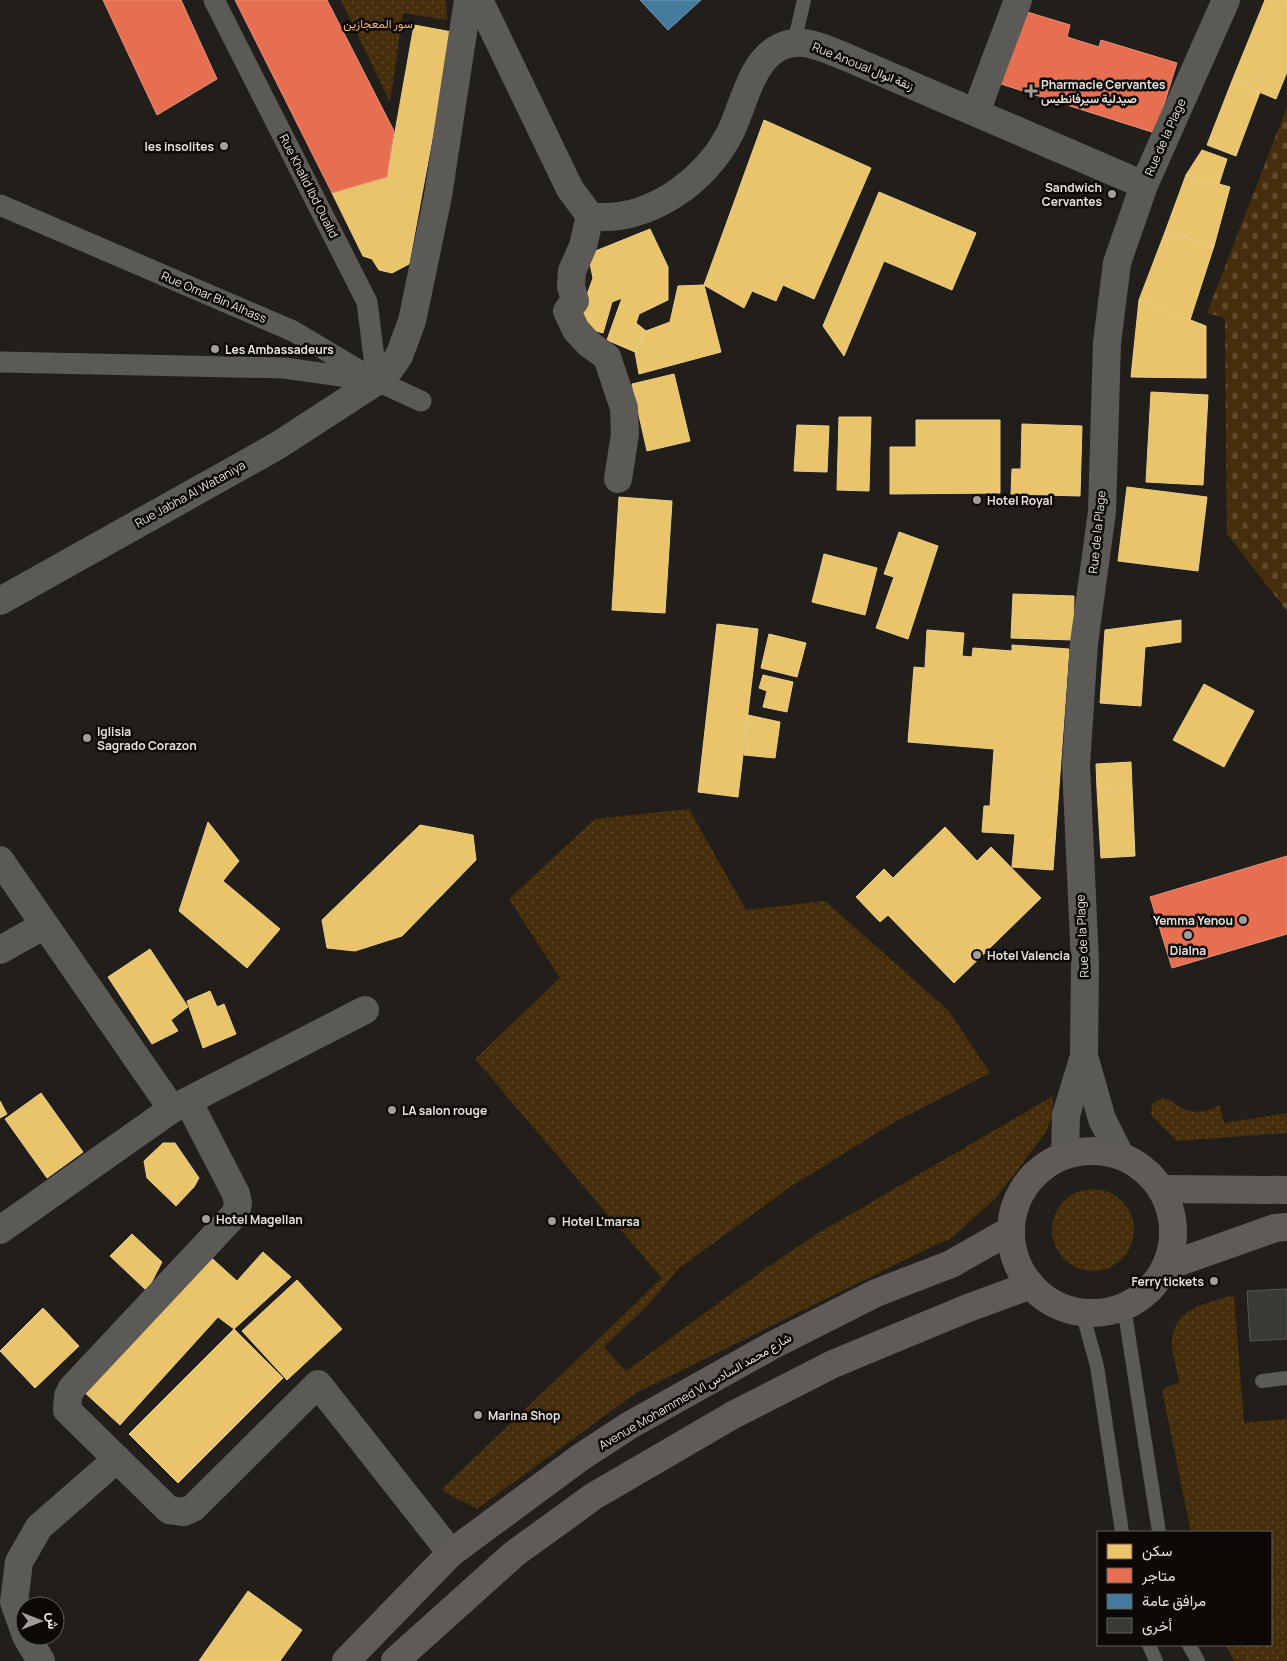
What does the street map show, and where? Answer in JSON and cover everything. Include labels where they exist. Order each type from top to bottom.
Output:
[{"type":"main road","points":[[1093,1150],[1120,1155],[1150,1175],[1161,1189],[1168,1204],[1173,1236],[1165,1267],[1148,1290],[1124,1306],[1096,1313],[1082,1312],[1054,1304],[1031,1285],[1016,1260],[1011,1230],[1018,1199],[1026,1184],[1050,1162],[1064,1155],[1093,1150]]},
{"type":"main road","points":[[1161,1189],[1287,1190]]},
{"type":"main road","points":[[1165,1267],[1275,1228],[1287,1227]]},
{"type":"main road","name":"Avenue Mohammed VI شارع محمد السادس","points":[[346,1661],[451,1553],[581,1457],[638,1421],[773,1344],[876,1293],[951,1264],[1011,1230]]},
{"type":"main road","points":[[396,1661],[514,1554],[594,1496],[734,1415],[833,1364],[968,1308],[1031,1285]]},
{"type":"street","name":"Rue Khalid Ibd Oualid","points":[[214,0],[367,302],[377,381]]},
{"type":"street","name":"Rue Jabha Al Wataniya","points":[[0,601],[277,446],[377,381],[389,370],[399,356],[412,321],[438,196],[468,0]]},
{"type":"street","points":[[479,0],[570,189],[590,216],[584,246],[572,271],[575,301],[568,311],[576,330],[588,344],[607,357],[624,408],[625,434],[618,479]]},
{"type":"street","points":[[976,112],[1018,0]]},
{"type":"street","name":"Rue de la Plage","points":[[1084,1056],[1085,963],[1076,765],[1084,643],[1102,512],[1107,343],[1117,263],[1144,185],[1226,0]]},
{"type":"street","name":"Rue Anoual زنقة انوال","points":[[590,216],[603,218],[643,209],[667,200],[684,187],[708,165],[730,132],[746,91],[766,58],[781,47],[794,44],[811,44],[976,112],[1144,185]]},
{"type":"street","name":"Rue Omar Bin Alhass","points":[[0,205],[293,331],[377,381],[422,401]]},
{"type":"street","points":[[0,362],[284,368],[377,381]]},
{"type":"street","points":[[0,860],[43,926],[180,1105],[236,1194],[238,1203],[236,1213],[229,1222],[72,1388],[68,1396],[67,1410],[169,1510],[184,1512],[193,1508],[318,1384],[451,1553]]},
{"type":"street","points":[[0,950],[43,926]]},
{"type":"street","points":[[0,1230],[180,1105],[365,1010]]},
{"type":"street","points":[[1064,1155],[1066,1115],[1084,1056]]},
{"type":"street","points":[[1084,1056],[1102,1119],[1120,1155]]},
{"type":"street","points":[[15,1605],[19,1562],[39,1527],[117,1459]]},
{"type":"street","points":[[33,1646],[41,1661]]},
{"type":"lane","points":[[794,44],[804,0]]},
{"type":"lane","points":[[1124,1306],[1159,1531]]},
{"type":"lane","points":[[1082,1312],[1097,1366],[1122,1531]]},
{"type":"lane","points":[[1262,1381],[1287,1378]]},
{"type":"lane","points":[[1149,1646],[1156,1661]]},
{"type":"lane","points":[[1190,1646],[1198,1661]]},
{"type":"green space","name":"سور المعجازين","points":[[341,0],[446,0],[447,20],[403,13],[390,102]]},
{"type":"green space","points":[[1287,107],[1287,611],[1227,534],[1225,318],[1207,313]]},
{"type":"green space","points":[[689,809],[746,910],[825,901],[949,1011],[990,1073],[893,1123],[790,1187],[678,1269],[649,1304],[604,1347],[626,1371],[762,1271],[817,1234],[1053,1096],[1052,1117],[1046,1132],[994,1200],[949,1240],[939,1243],[636,1393],[477,1509],[441,1490],[662,1278],[475,1059],[560,978],[509,899],[595,819]]},
{"type":"green space","points":[[1162,1098],[1195,1112],[1205,1111],[1220,1105],[1224,1123],[1287,1113],[1287,1133],[1177,1141],[1151,1115],[1152,1104]]},
{"type":"green space","points":[[1085,1189],[1101,1189],[1116,1196],[1127,1207],[1134,1222],[1131,1246],[1122,1259],[1101,1271],[1085,1271],[1070,1264],[1059,1253],[1052,1238],[1052,1222],[1059,1207],[1070,1196]]},
{"type":"green space","points":[[1234,1295],[1244,1423],[1287,1419],[1287,1661],[1234,1661],[1226,1646],[1272,1646],[1272,1531],[1191,1531],[1162,1390],[1179,1382],[1172,1343],[1178,1322],[1193,1309]]},
{"type":"building: سكن","points":[[1265,0],[1287,0],[1287,72],[1276,99],[1232,81]]},
{"type":"building: سكن","points":[[414,25],[452,32],[409,264],[392,273],[379,270],[372,259],[363,256],[332,193],[387,177]]},
{"type":"building: سكن","points":[[1232,81],[1260,92],[1236,156],[1207,145]]},
{"type":"building: سكن","points":[[764,120],[871,168],[814,299],[783,285],[776,301],[752,291],[744,308],[704,285]]},
{"type":"building: سكن","points":[[1202,150],[1227,159],[1219,184],[1186,175]]},
{"type":"building: سكن","points":[[1186,175],[1230,187],[1214,246],[1165,232]]},
{"type":"building: سكن","points":[[879,192],[976,233],[952,290],[884,261],[844,356],[823,326]]},
{"type":"building: سكن","points":[[650,229],[668,267],[668,300],[639,314],[636,323],[646,331],[635,352],[607,340],[622,298],[612,302],[603,333],[576,325],[593,278],[588,254]]},
{"type":"building: سكن","points":[[1165,232],[1214,246],[1190,320],[1139,300]]},
{"type":"building: سكن","points":[[704,285],[721,352],[639,374],[635,352],[646,331],[670,322],[678,286]]},
{"type":"building: سكن","points":[[1139,300],[1206,326],[1206,378],[1131,377]]},
{"type":"building: سكن","points":[[674,374],[690,441],[647,451],[632,384]]},
{"type":"building: سكن","points":[[1151,392],[1208,395],[1203,485],[1146,482]]},
{"type":"building: سكن","points":[[839,417],[871,417],[869,491],[837,490]]},
{"type":"building: سكن","points":[[916,420],[1000,420],[1000,493],[890,494],[890,447],[916,447]]},
{"type":"building: سكن","points":[[1022,424],[1082,426],[1080,496],[1011,494],[1012,469],[1021,469]]},
{"type":"building: سكن","points":[[797,425],[829,426],[827,472],[794,471]]},
{"type":"building: سكن","points":[[1127,487],[1207,497],[1198,571],[1118,561]]},
{"type":"building: سكن","points":[[619,497],[672,501],[665,613],[612,610]]},
{"type":"building: سكن","points":[[899,532],[938,546],[908,639],[876,628],[894,577],[884,574]]},
{"type":"building: سكن","points":[[824,554],[877,568],[865,615],[812,602]]},
{"type":"building: سكن","points":[[1013,594],[1074,596],[1073,640],[1011,638]]},
{"type":"building: سكن","points":[[1181,620],[1181,642],[1145,647],[1141,706],[1100,703],[1105,630]]},
{"type":"building: سكن","points":[[717,624],[758,629],[738,797],[698,792]]},
{"type":"building: سكن","points":[[927,630],[964,633],[962,656],[972,657],[973,648],[1012,651],[1012,645],[1069,649],[1053,870],[1012,867],[1015,834],[982,832],[984,806],[990,806],[994,749],[908,742],[914,667],[925,668]]},
{"type":"building: سكن","points":[[769,634],[806,643],[797,677],[761,668]]},
{"type":"building: سكن","points":[[763,675],[793,682],[787,712],[763,707],[767,691],[759,688]]},
{"type":"building: سكن","points":[[1204,684],[1254,711],[1224,767],[1173,740]]},
{"type":"building: سكن","points":[[748,715],[780,722],[775,758],[744,755]]},
{"type":"building: سكن","points":[[1131,762],[1132,787],[1097,789],[1096,764]]},
{"type":"building: سكن","points":[[1132,787],[1135,856],[1101,858],[1097,789]]},
{"type":"building: سكن","points":[[208,822],[239,861],[223,881],[280,929],[247,968],[179,911]]},
{"type":"building: سكن","points":[[420,825],[473,835],[476,860],[402,936],[355,951],[327,948],[322,920]]},
{"type":"building: سكن","points":[[945,827],[977,861],[991,847],[1041,898],[954,983],[888,915],[880,922],[856,897],[884,869],[893,878]]},
{"type":"building: سكن","points":[[150,949],[188,1007],[171,1020],[178,1031],[152,1044],[108,977]]},
{"type":"building: سكن","points":[[210,991],[217,1007],[224,1004],[236,1034],[203,1048],[187,1001]]},
{"type":"building: سكن","points":[[41,1093],[83,1152],[47,1178],[5,1119]]},
{"type":"building: سكن","points":[[0,1101],[7,1114],[0,1118]]},
{"type":"building: سكن","points":[[163,1143],[175,1143],[199,1178],[194,1187],[176,1206],[147,1178],[144,1161]]},
{"type":"building: سكن","points":[[132,1234],[162,1262],[147,1291],[110,1256]]},
{"type":"building: سكن","points":[[263,1252],[291,1277],[234,1329],[218,1317],[120,1425],[82,1390],[206,1253],[237,1281]]},
{"type":"building: سكن","points":[[297,1280],[342,1329],[287,1380],[242,1331]]},
{"type":"building: سكن","points":[[43,1308],[79,1346],[35,1388],[0,1351]]},
{"type":"building: سكن","points":[[234,1329],[283,1378],[178,1483],[129,1434]]},
{"type":"building: سكن","points":[[248,1591],[302,1630],[280,1661],[199,1661]]},
{"type":"building: متاجر","points":[[103,0],[181,0],[217,79],[157,115]]},
{"type":"building: متاجر","points":[[235,0],[327,0],[394,131],[387,177],[332,193]]},
{"type":"building: متاجر","points":[[1024,11],[1070,25],[1067,37],[1099,47],[1101,40],[1177,63],[1155,133],[1001,84]]},
{"type":"building: متاجر","points":[[1287,856],[1287,934],[1172,968],[1150,897]]},
{"type":"building: مرافق عامة","points":[[640,0],[701,0],[668,30]]},
{"type":"building: أخرى","points":[[1287,1289],[1287,1339],[1250,1341],[1247,1291]]},
{"type":"place","name":"Pharmacie Cervantes صيدلية سيرفانطيس","points":[[1031,91]]},
{"type":"place","name":"les insolites","points":[[224,146]]},
{"type":"place","name":"Sandwich Cervantes","points":[[1112,194]]},
{"type":"place","name":"Les Ambassadeurs","points":[[215,349]]},
{"type":"place","name":"Hotel Royal","points":[[977,500]]},
{"type":"place","name":"Iglisia Sagrado Corazon","points":[[87,738]]},
{"type":"place","name":"Yemma Yenou","points":[[1243,920]]},
{"type":"place","name":"Dialna","points":[[1188,935]]},
{"type":"place","name":"Hotel Valencia","points":[[977,955]]},
{"type":"place","name":"LA salon rouge","points":[[392,1110]]},
{"type":"place","name":"Hotel Magellan","points":[[206,1219]]},
{"type":"place","name":"Hotel L'marsa","points":[[552,1221]]},
{"type":"place","name":"Ferry tickets","points":[[1214,1281]]},
{"type":"place","name":"Marina Shop","points":[[478,1415]]}]
